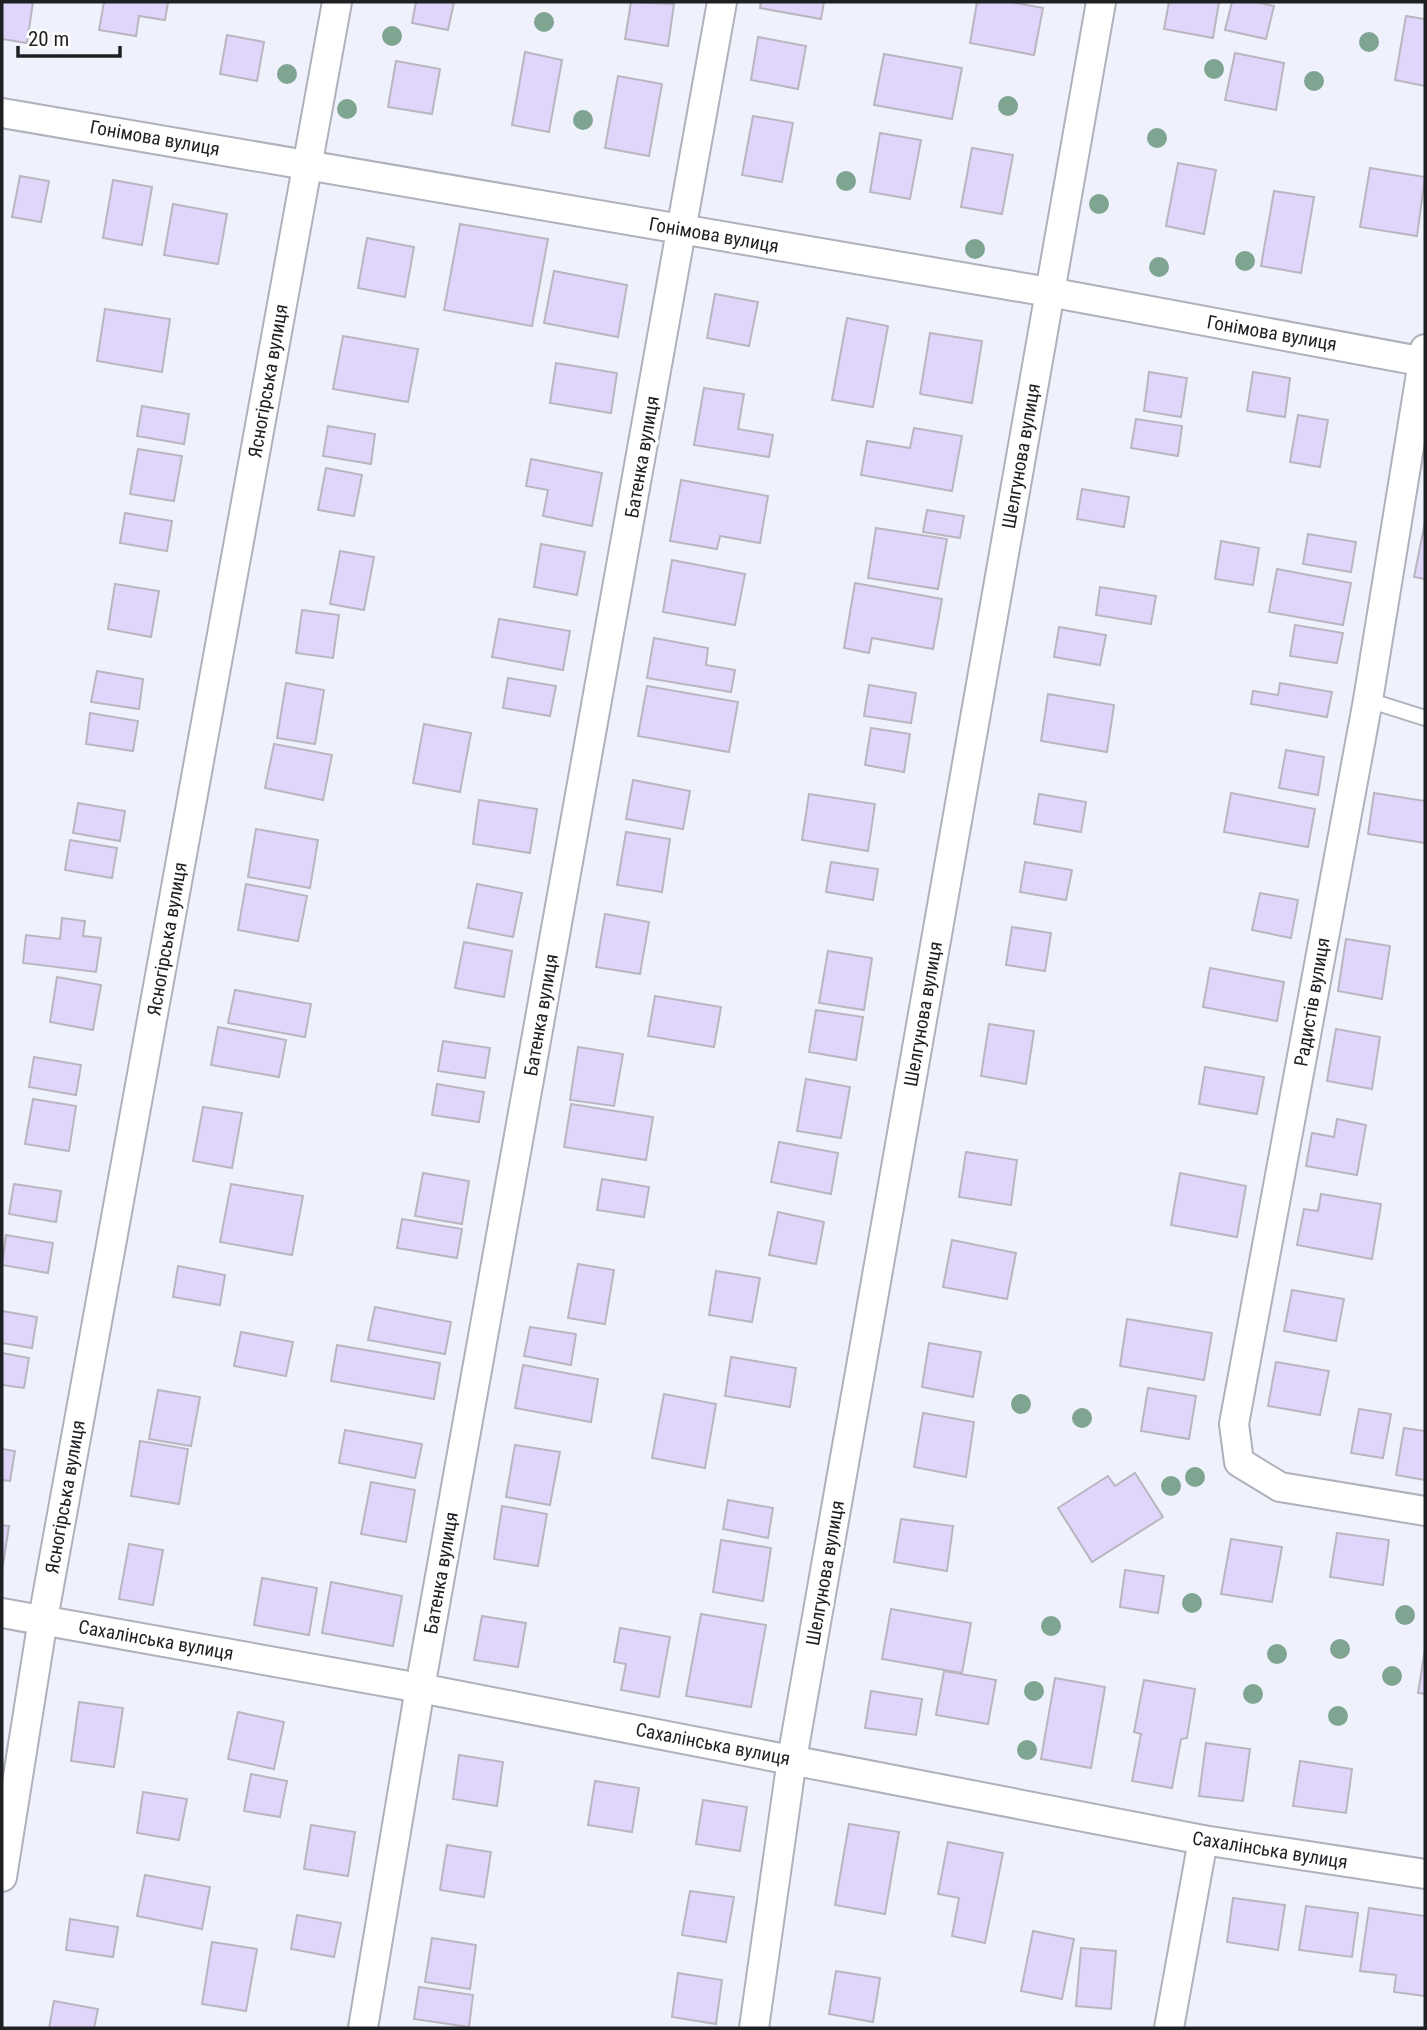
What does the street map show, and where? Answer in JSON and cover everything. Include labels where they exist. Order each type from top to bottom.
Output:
[{"type":"street","name":"Ясногірська вулиця","points":[[2,1877],[43,1619],[337,2]]},
{"type":"street","name":"Батенка вулиця","points":[[363,2028],[420,1688],[722,2]]},
{"type":"street","name":"Шелгунова вулиця","points":[[754,2028],[792,1759],[1101,2]]},
{"type":"street","name":"Гонімова вулиця","points":[[2,113],[1424,357]]},
{"type":"street","name":"Радистів вулиця","points":[[1424,357],[1368,701],[1234,1424],[1239,1462],[1280,1487],[1425,1511]]},
{"type":"street","name":"Сахалінська вулиця","points":[[2,1614],[43,1619],[420,1688],[1203,1840],[1425,1874]]},
{"type":"street","points":[[1169,2028],[1203,1840]]},
{"type":"lane","points":[[1368,701],[1425,718]]},
{"type":"building","points":[[2,2],[33,2],[27,43],[2,39]]},
{"type":"building","points":[[104,2],[168,2],[165,20],[139,16],[136,36],[99,30]]},
{"type":"building","points":[[416,2],[454,2],[448,30],[412,23]]},
{"type":"building","points":[[631,2],[674,4],[668,46],[625,39]]},
{"type":"building","points":[[761,2],[824,2],[821,19],[760,8]]},
{"type":"building","points":[[977,2],[1011,2],[1043,8],[1034,55],[970,43]]},
{"type":"building","points":[[1169,2],[1219,2],[1213,38],[1164,29]]},
{"type":"building","points":[[1232,2],[1255,2],[1274,6],[1266,39],[1225,30]]},
{"type":"building","points":[[1406,16],[1425,19],[1425,86],[1395,80]]},
{"type":"building","points":[[227,35],[264,42],[257,81],[220,74]]},
{"type":"building","points":[[758,37],[806,46],[798,89],[751,80]]},
{"type":"building","points":[[525,52],[562,60],[549,132],[512,125]]},
{"type":"building","points":[[1235,53],[1284,63],[1276,110],[1225,100]]},
{"type":"building","points":[[884,54],[962,68],[952,119],[874,105]]},
{"type":"building","points":[[396,61],[440,69],[432,114],[388,107]]},
{"type":"building","points":[[618,76],[662,84],[649,156],[605,148]]},
{"type":"building","points":[[753,116],[793,123],[782,182],[742,175]]},
{"type":"building","points":[[880,133],[921,140],[910,199],[870,192]]},
{"type":"building","points":[[972,148],[1013,155],[1002,214],[961,207]]},
{"type":"building","points":[[1178,163],[1216,170],[1204,234],[1166,226]]},
{"type":"building","points":[[1370,168],[1425,177],[1417,236],[1360,227]]},
{"type":"building","points":[[20,176],[49,181],[41,222],[12,217]]},
{"type":"building","points":[[113,180],[152,187],[142,245],[103,238]]},
{"type":"building","points":[[1274,191],[1314,197],[1301,273],[1261,266]]},
{"type":"building","points":[[173,204],[227,214],[218,264],[164,255]]},
{"type":"building","points":[[460,224],[548,239],[532,326],[444,310]]},
{"type":"building","points":[[367,238],[414,247],[405,297],[358,288]]},
{"type":"building","points":[[554,271],[627,285],[618,337],[544,323]]},
{"type":"building","points":[[715,294],[758,302],[749,346],[707,338]]},
{"type":"building","points":[[105,309],[170,319],[162,372],[97,361]]},
{"type":"building","points":[[847,318],[888,326],[873,407],[832,400]]},
{"type":"building","points":[[930,333],[982,341],[972,403],[920,394]]},
{"type":"building","points":[[343,336],[418,349],[408,402],[333,389]]},
{"type":"building","points":[[556,363],[617,373],[611,413],[550,403]]},
{"type":"building","points":[[1149,372],[1187,378],[1181,417],[1144,411]]},
{"type":"building","points":[[1253,372],[1290,378],[1285,417],[1247,411]]},
{"type":"building","points":[[704,388],[744,394],[738,429],[773,435],[769,457],[694,445]]},
{"type":"building","points":[[142,406],[189,414],[184,444],[137,436]]},
{"type":"building","points":[[1298,415],[1328,420],[1320,467],[1290,462]]},
{"type":"building","points":[[1136,419],[1182,426],[1178,456],[1131,448]]},
{"type":"building","points":[[328,426],[375,434],[371,464],[323,456]]},
{"type":"building","points":[[914,428],[962,436],[952,491],[861,475],[867,441],[910,448]]},
{"type":"building","points":[[138,449],[182,456],[174,501],[130,494]]},
{"type":"building","points":[[531,459],[602,473],[592,526],[543,516],[548,490],[526,486]]},
{"type":"building","points":[[326,468],[362,475],[354,516],[318,510]]},
{"type":"building","points":[[681,480],[768,496],[760,543],[720,536],[717,549],[670,541]]},
{"type":"building","points":[[1082,489],[1129,497],[1124,527],[1077,519]]},
{"type":"building","points":[[927,510],[964,516],[960,538],[923,532]]},
{"type":"building","points":[[125,513],[172,521],[167,551],[120,543]]},
{"type":"building","points":[[1425,522],[1425,579],[1414,577]]},
{"type":"building","points":[[876,528],[947,539],[938,589],[868,578]]},
{"type":"building","points":[[1308,534],[1356,542],[1351,572],[1303,564]]},
{"type":"building","points":[[1221,541],[1259,548],[1253,585],[1215,579]]},
{"type":"building","points":[[541,544],[585,552],[577,595],[534,587]]},
{"type":"building","points":[[340,551],[374,557],[364,610],[330,604]]},
{"type":"building","points":[[672,560],[745,574],[735,625],[663,612]]},
{"type":"building","points":[[1277,569],[1351,583],[1343,625],[1269,612]]},
{"type":"building","points":[[855,583],[942,599],[933,649],[872,638],[869,653],[844,648]]},
{"type":"building","points":[[115,584],[159,591],[151,637],[108,629]]},
{"type":"building","points":[[1100,587],[1156,596],[1151,624],[1096,615]]},
{"type":"building","points":[[302,610],[339,615],[333,658],[296,653]]},
{"type":"building","points":[[499,619],[570,631],[563,670],[492,657]]},
{"type":"building","points":[[1295,625],[1343,633],[1337,663],[1290,656]]},
{"type":"building","points":[[1059,627],[1106,635],[1100,665],[1054,657]]},
{"type":"building","points":[[654,638],[708,648],[706,665],[735,670],[731,692],[647,678]]},
{"type":"building","points":[[97,671],[143,679],[139,709],[91,702]]},
{"type":"building","points":[[508,678],[556,686],[550,716],[503,708]]},
{"type":"building","points":[[286,683],[324,690],[315,744],[277,738]]},
{"type":"building","points":[[1280,683],[1332,692],[1327,717],[1251,704],[1253,691],[1278,695]]},
{"type":"building","points":[[869,685],[916,693],[911,723],[864,716]]},
{"type":"building","points":[[647,686],[738,702],[729,752],[638,736]]},
{"type":"building","points":[[1048,694],[1114,705],[1107,752],[1041,741]]},
{"type":"building","points":[[90,713],[138,721],[133,751],[86,744]]},
{"type":"building","points":[[424,724],[471,733],[460,792],[413,783]]},
{"type":"building","points":[[871,728],[910,734],[904,772],[865,765]]},
{"type":"building","points":[[274,744],[332,755],[323,800],[265,788]]},
{"type":"building","points":[[1286,750],[1324,757],[1318,795],[1279,788]]},
{"type":"building","points":[[633,780],[690,791],[683,829],[626,819]]},
{"type":"building","points":[[1231,793],[1315,809],[1308,847],[1224,832]]},
{"type":"building","points":[[1374,793],[1425,801],[1425,843],[1368,834]]},
{"type":"building","points":[[809,794],[875,804],[868,851],[802,840]]},
{"type":"building","points":[[1039,794],[1086,802],[1081,832],[1034,824]]},
{"type":"building","points":[[479,800],[537,809],[530,853],[473,844]]},
{"type":"building","points":[[78,803],[125,811],[120,841],[73,833]]},
{"type":"building","points":[[256,829],[318,840],[310,888],[248,877]]},
{"type":"building","points":[[626,832],[670,839],[662,892],[617,885]]},
{"type":"building","points":[[70,840],[117,848],[112,878],[65,870]]},
{"type":"building","points":[[831,862],[878,869],[873,900],[826,892]]},
{"type":"building","points":[[1025,862],[1072,870],[1066,900],[1020,892]]},
{"type":"building","points":[[246,884],[307,896],[298,941],[238,930]]},
{"type":"building","points":[[477,884],[522,893],[513,937],[468,928]]},
{"type":"building","points":[[1260,893],[1298,900],[1291,938],[1252,930]]},
{"type":"building","points":[[605,914],[649,922],[640,974],[596,967]]},
{"type":"building","points":[[62,918],[85,921],[83,936],[101,938],[96,972],[23,963],[26,935],[60,939]]},
{"type":"building","points":[[1012,927],[1051,933],[1045,971],[1006,965]]},
{"type":"building","points":[[1346,939],[1390,946],[1382,999],[1338,991]]},
{"type":"building","points":[[464,942],[512,951],[504,997],[455,988]]},
{"type":"building","points":[[828,951],[872,958],[864,1010],[819,1003]]},
{"type":"building","points":[[1210,968],[1284,982],[1277,1021],[1203,1007]]},
{"type":"building","points":[[57,977],[101,985],[93,1030],[50,1022]]},
{"type":"building","points":[[235,990],[311,1004],[305,1037],[228,1023]]},
{"type":"building","points":[[655,996],[721,1007],[714,1047],[648,1036]]},
{"type":"building","points":[[816,1010],[863,1017],[856,1060],[809,1052]]},
{"type":"building","points":[[989,1024],[1034,1031],[1026,1084],[981,1076]]},
{"type":"building","points":[[218,1027],[286,1040],[279,1077],[211,1065]]},
{"type":"building","points":[[1336,1029],[1380,1037],[1372,1089],[1327,1081]]},
{"type":"building","points":[[443,1041],[490,1048],[485,1078],[438,1071]]},
{"type":"building","points":[[578,1047],[623,1054],[614,1106],[570,1100]]},
{"type":"building","points":[[34,1057],[81,1065],[76,1095],[29,1087]]},
{"type":"building","points":[[1205,1067],[1264,1077],[1257,1114],[1199,1104]]},
{"type":"building","points":[[806,1079],[850,1087],[841,1138],[797,1131]]},
{"type":"building","points":[[437,1084],[484,1092],[479,1122],[432,1115]]},
{"type":"building","points":[[33,1099],[76,1106],[69,1151],[25,1144]]},
{"type":"building","points":[[571,1104],[653,1117],[646,1160],[564,1147]]},
{"type":"building","points":[[203,1107],[242,1113],[232,1168],[193,1161]]},
{"type":"building","points":[[1337,1119],[1366,1125],[1357,1175],[1306,1166],[1312,1133],[1334,1137]]},
{"type":"building","points":[[779,1142],[838,1153],[831,1194],[771,1182]]},
{"type":"building","points":[[966,1152],[1017,1160],[1011,1205],[959,1197]]},
{"type":"building","points":[[423,1173],[469,1181],[462,1224],[415,1216]]},
{"type":"building","points":[[1180,1173],[1246,1186],[1237,1237],[1171,1225]]},
{"type":"building","points":[[602,1179],[649,1187],[644,1217],[597,1210]]},
{"type":"building","points":[[14,1184],[61,1191],[56,1222],[9,1214]]},
{"type":"building","points":[[231,1184],[303,1196],[292,1255],[220,1242]]},
{"type":"building","points":[[1321,1194],[1381,1204],[1372,1259],[1297,1245],[1304,1209],[1318,1211]]},
{"type":"building","points":[[778,1212],[824,1222],[816,1264],[769,1255]]},
{"type":"building","points":[[402,1219],[462,1229],[457,1258],[397,1248]]},
{"type":"building","points":[[6,1235],[53,1243],[48,1273],[2,1265]]},
{"type":"building","points":[[952,1240],[1016,1253],[1007,1299],[943,1287]]},
{"type":"building","points":[[578,1264],[614,1270],[605,1324],[568,1318]]},
{"type":"building","points":[[178,1266],[225,1275],[220,1305],[173,1297]]},
{"type":"building","points":[[716,1271],[760,1278],[752,1322],[709,1315]]},
{"type":"building","points":[[1292,1290],[1344,1299],[1336,1341],[1284,1331]]},
{"type":"building","points":[[375,1307],[451,1322],[445,1354],[368,1340]]},
{"type":"building","points":[[2,1311],[37,1317],[32,1348],[2,1343]]},
{"type":"building","points":[[1127,1319],[1212,1333],[1204,1380],[1120,1366]]},
{"type":"building","points":[[530,1327],[576,1334],[571,1365],[524,1356]]},
{"type":"building","points":[[241,1332],[293,1342],[286,1376],[234,1366]]},
{"type":"building","points":[[929,1343],[981,1352],[973,1397],[922,1387]]},
{"type":"building","points":[[337,1345],[440,1363],[434,1399],[331,1381]]},
{"type":"building","points":[[2,1353],[29,1358],[24,1388],[2,1385]]},
{"type":"building","points":[[731,1357],[796,1368],[790,1407],[725,1396]]},
{"type":"building","points":[[1276,1362],[1329,1371],[1320,1415],[1268,1406]]},
{"type":"building","points":[[523,1365],[598,1379],[591,1422],[515,1408]]},
{"type":"building","points":[[1148,1388],[1196,1396],[1189,1439],[1141,1431]]},
{"type":"building","points":[[158,1390],[200,1397],[191,1446],[149,1439]]},
{"type":"building","points":[[664,1394],[716,1404],[705,1468],[652,1458]]},
{"type":"building","points":[[1359,1409],[1391,1414],[1383,1458],[1351,1453]]},
{"type":"building","points":[[923,1413],[974,1422],[966,1477],[914,1467]]},
{"type":"building","points":[[1404,1428],[1425,1431],[1425,1480],[1396,1475]]},
{"type":"building","points":[[345,1430],[422,1444],[415,1478],[339,1463]]},
{"type":"building","points":[[140,1441],[188,1449],[179,1504],[131,1496]]},
{"type":"building","points":[[515,1445],[560,1452],[550,1505],[506,1497]]},
{"type":"building","points":[[2,1449],[15,1451],[10,1481],[2,1480]]},
{"type":"building","points":[[1135,1473],[1163,1517],[1092,1562],[1058,1508],[1108,1476],[1115,1486]]},
{"type":"building","points":[[371,1482],[415,1490],[406,1542],[361,1534]]},
{"type":"building","points":[[728,1500],[773,1508],[768,1538],[723,1529]]},
{"type":"building","points":[[502,1506],[547,1514],[538,1566],[494,1559]]},
{"type":"building","points":[[901,1519],[953,1526],[947,1571],[894,1562]]},
{"type":"building","points":[[2,1525],[9,1526],[2,1571]]},
{"type":"building","points":[[1337,1533],[1389,1540],[1383,1585],[1330,1577]]},
{"type":"building","points":[[1231,1539],[1282,1547],[1272,1602],[1221,1594]]},
{"type":"building","points":[[721,1540],[771,1548],[763,1601],[713,1592]]},
{"type":"building","points":[[129,1544],[163,1550],[153,1605],[119,1599]]},
{"type":"building","points":[[1125,1570],[1164,1576],[1158,1613],[1120,1607]]},
{"type":"building","points":[[262,1578],[317,1588],[309,1635],[254,1625]]},
{"type":"building","points":[[331,1582],[402,1596],[393,1646],[322,1633]]},
{"type":"building","points":[[891,1609],[971,1623],[962,1673],[882,1659]]},
{"type":"building","points":[[701,1614],[766,1625],[751,1707],[686,1696]]},
{"type":"building","points":[[482,1616],[526,1623],[518,1667],[474,1660]]},
{"type":"building","points":[[620,1628],[670,1637],[659,1697],[621,1690],[626,1664],[614,1662]]},
{"type":"building","points":[[1425,1649],[1425,1694],[1418,1693]]},
{"type":"building","points":[[944,1671],[996,1680],[988,1724],[936,1715]]},
{"type":"building","points":[[1055,1678],[1105,1687],[1091,1768],[1041,1759]]},
{"type":"building","points":[[1144,1680],[1195,1689],[1187,1738],[1181,1739],[1172,1788],[1132,1781],[1141,1734],[1134,1732]]},
{"type":"building","points":[[871,1691],[922,1699],[916,1735],[865,1728]]},
{"type":"building","points":[[79,1702],[123,1708],[114,1767],[71,1761]]},
{"type":"building","points":[[238,1712],[284,1722],[274,1769],[228,1759]]},
{"type":"building","points":[[1206,1743],[1250,1749],[1243,1801],[1199,1796]]},
{"type":"building","points":[[459,1755],[503,1762],[497,1806],[453,1799]]},
{"type":"building","points":[[1300,1761],[1352,1769],[1346,1813],[1293,1806]]},
{"type":"building","points":[[251,1774],[287,1781],[280,1817],[244,1811]]},
{"type":"building","points":[[595,1781],[639,1788],[632,1832],[588,1825]]},
{"type":"building","points":[[143,1792],[187,1799],[179,1840],[137,1833]]},
{"type":"building","points":[[703,1800],[747,1807],[740,1851],[696,1844]]},
{"type":"building","points":[[849,1824],[899,1832],[885,1914],[835,1905]]},
{"type":"building","points":[[311,1825],[355,1832],[348,1876],[304,1869]]},
{"type":"building","points":[[948,1842],[1003,1853],[985,1943],[952,1936],[959,1898],[938,1894]]},
{"type":"building","points":[[447,1845],[491,1852],[484,1897],[440,1890]]},
{"type":"building","points":[[145,1875],[210,1887],[202,1929],[137,1916]]},
{"type":"building","points":[[690,1891],[734,1897],[726,1942],[682,1935]]},
{"type":"building","points":[[1233,1898],[1285,1905],[1278,1950],[1227,1942]]},
{"type":"building","points":[[1306,1906],[1358,1913],[1352,1957],[1299,1950]]},
{"type":"building","points":[[1369,1908],[1425,1916],[1425,1996],[1394,1992],[1396,1975],[1360,1971]]},
{"type":"building","points":[[297,1915],[341,1923],[334,1957],[291,1949]]},
{"type":"building","points":[[70,1919],[118,1927],[113,1957],[66,1950]]},
{"type":"building","points":[[1033,1931],[1074,1939],[1062,1999],[1021,1991]]},
{"type":"building","points":[[432,1938],[476,1945],[470,1989],[425,1982]]},
{"type":"building","points":[[212,1942],[257,1949],[246,2011],[202,2004]]},
{"type":"building","points":[[1081,1948],[1116,1951],[1111,2009],[1076,2006]]},
{"type":"building","points":[[836,1971],[880,1978],[873,2022],[829,2014]]},
{"type":"building","points":[[678,1973],[722,1980],[716,2024],[672,2017]]},
{"type":"building","points":[[419,1987],[473,1995],[469,2027],[414,2019]]},
{"type":"building","points":[[54,2001],[98,2009],[94,2028],[49,2028]]}]
